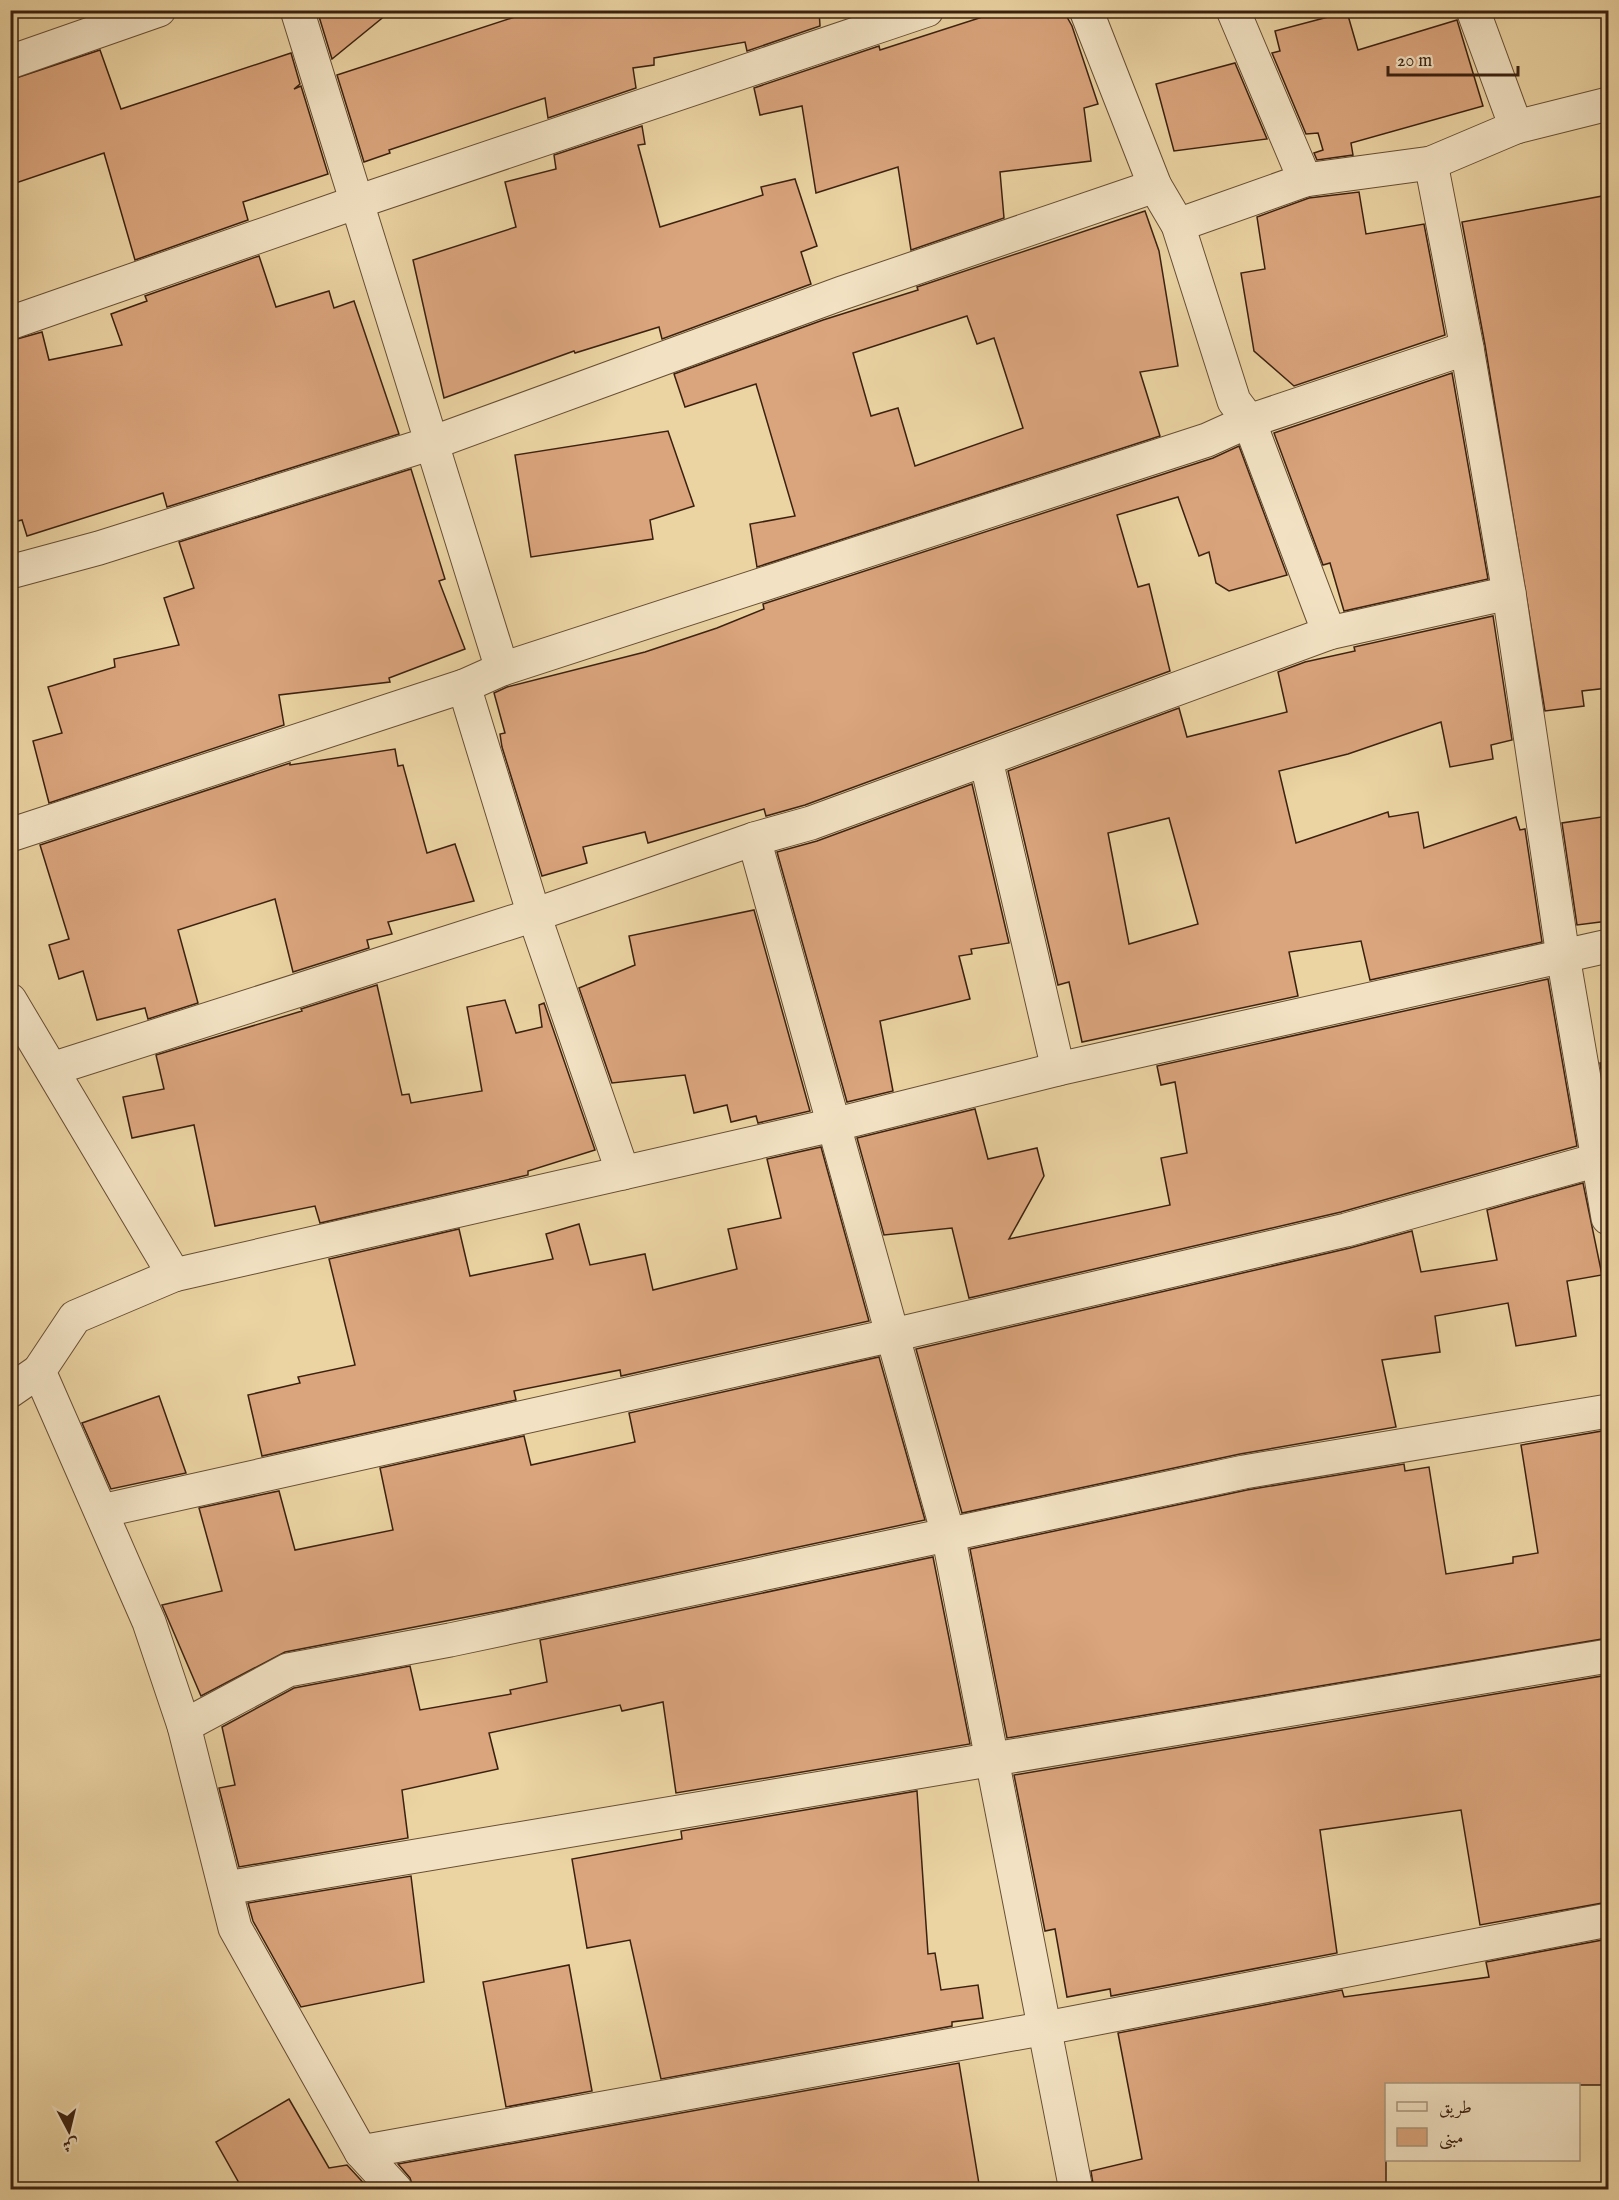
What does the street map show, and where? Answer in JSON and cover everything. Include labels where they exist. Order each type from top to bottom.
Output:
[{"type":"street","points":[[10,62],[159,10]]},
{"type":"street","points":[[297,10],[502,669]]},
{"type":"street","points":[[10,323],[357,202],[927,10]]},
{"type":"street","points":[[1086,10],[1155,186],[1178,225],[1234,401],[1249,421],[1329,633]]},
{"type":"street","points":[[1233,10],[1305,180]]},
{"type":"street","points":[[1473,10],[1516,127]]},
{"type":"street","points":[[1178,225],[1305,180],[1431,163],[1516,127],[1608,104]]},
{"type":"street","points":[[1431,163],[1467,348],[1509,593],[1563,956],[1604,1158],[1608,1218]]},
{"type":"street","points":[[10,572],[99,548],[432,443],[842,292],[1155,186]]},
{"type":"street","points":[[10,835],[464,686],[502,669],[1207,440],[1249,421],[1467,348]]},
{"type":"street","points":[[52,1069],[534,915],[754,839],[811,823],[1329,633],[1509,593]]},
{"type":"street","points":[[464,686],[534,915],[623,1173]]},
{"type":"street","points":[[986,760],[1058,1069]]},
{"type":"street","points":[[754,839],[948,1534],[1076,2190]]},
{"type":"street","points":[[10,1391],[39,1371],[75,1317],[174,1275],[833,1125],[1058,1069],[1608,946]]},
{"type":"street","points":[[10,1000],[174,1275]]},
{"type":"street","points":[[101,1511],[893,1335],[1346,1230],[1604,1158]]},
{"type":"street","points":[[39,1371],[149,1622],[183,1726],[236,1928],[361,2152],[396,2190]]},
{"type":"street","points":[[183,1726],[288,1670],[450,1640],[1244,1472],[1608,1411]]},
{"type":"street","points":[[226,1888],[1608,1656]]},
{"type":"street","points":[[361,2152],[1046,2028],[1608,1920]]},
{"type":"building","points":[[317,10],[392,10],[332,59]]},
{"type":"building","points":[[536,10],[819,10],[820,26],[747,51],[745,42],[654,58],[654,65],[633,68],[636,88],[548,118],[545,98],[389,150],[390,153],[364,162],[337,75]]},
{"type":"building","points":[[1004,10],[1063,10],[1072,26],[1098,104],[1084,108],[1091,161],[1000,172],[1004,218],[911,250],[898,167],[816,193],[802,106],[760,115],[754,88],[879,46],[880,50]]},
{"type":"building","points":[[1347,12],[1358,50],[1457,20],[1483,106],[1351,143],[1353,155],[1317,160],[1314,153],[1323,150],[1318,133],[1306,134],[1272,53],[1280,51],[1275,31]]},
{"type":"building","points":[[100,50],[121,109],[291,53],[300,84],[294,89],[301,86],[328,174],[243,202],[248,220],[135,260],[104,153],[10,185],[10,80]]},
{"type":"building","points":[[1235,63],[1267,139],[1174,151],[1156,84]]},
{"type":"building","points":[[642,126],[645,144],[638,145],[660,227],[763,195],[761,187],[795,179],[817,246],[801,252],[811,284],[662,339],[659,327],[575,353],[574,351],[444,398],[413,260],[516,227],[505,182],[556,169],[554,155]]},
{"type":"building","points":[[1359,192],[1366,234],[1424,224],[1445,335],[1294,386],[1254,351],[1241,273],[1265,269],[1257,217],[1309,198]]},
{"type":"building","points":[[1608,195],[1608,688],[1582,691],[1584,706],[1545,711],[1485,345],[1462,222]]},
{"type":"building","points":[[1145,211],[1159,251],[1178,366],[1140,372],[1160,436],[757,567],[750,524],[795,516],[756,384],[685,407],[674,374],[823,320],[918,290],[917,287]],"holes":[[[967,316],[977,344],[994,338],[1023,428],[915,466],[898,408],[871,416],[853,353]]]},
{"type":"building","points":[[259,256],[276,307],[329,291],[334,308],[354,301],[399,434],[167,507],[163,493],[27,536],[22,520],[10,523],[10,341],[42,332],[49,360],[122,345],[111,314],[147,301],[145,296]]},
{"type":"building","points":[[1452,373],[1488,579],[1344,611],[1330,563],[1323,565],[1274,433]]},
{"type":"building","points":[[668,431],[694,506],[650,520],[653,539],[531,557],[515,455]]},
{"type":"building","points":[[1239,446],[1287,575],[1229,591],[1216,583],[1209,552],[1199,556],[1178,497],[1117,515],[1138,587],[1149,584],[1170,671],[805,805],[766,816],[764,809],[648,843],[645,832],[583,847],[587,863],[542,876],[502,747],[500,734],[505,733],[494,693],[507,687],[645,652],[717,628],[764,609],[763,604],[1213,458]]},
{"type":"building","points":[[411,469],[445,579],[439,581],[465,649],[389,678],[390,682],[279,695],[284,725],[49,803],[33,741],[62,733],[48,687],[115,667],[114,659],[179,645],[164,598],[194,588],[179,542]]},
{"type":"building","points":[[1493,616],[1512,740],[1491,745],[1493,759],[1450,767],[1441,722],[1348,754],[1279,771],[1296,843],[1388,812],[1389,817],[1418,812],[1424,848],[1516,817],[1520,830],[1525,829],[1542,942],[1370,980],[1361,941],[1289,952],[1298,996],[1082,1042],[1069,982],[1058,985],[1008,771],[1179,708],[1187,737],[1287,712],[1278,672],[1305,662],[1355,651],[1354,647]],"holes":[[[1169,818],[1198,924],[1129,944],[1108,833]]]},
{"type":"building","points":[[395,749],[398,766],[403,765],[427,853],[455,844],[474,901],[388,922],[392,934],[367,940],[369,948],[293,972],[275,899],[178,930],[198,1003],[148,1019],[145,1008],[97,1020],[83,971],[59,979],[49,945],[69,939],[40,845],[290,763],[290,765]]},
{"type":"building","points":[[972,784],[1009,943],[971,949],[972,954],[959,956],[970,999],[880,1021],[893,1091],[847,1102],[777,852],[817,841]]},
{"type":"building","points":[[1608,816],[1608,921],[1577,925],[1562,823]]},
{"type":"building","points":[[754,910],[810,1111],[758,1123],[756,1116],[731,1122],[727,1105],[694,1113],[685,1075],[612,1083],[579,988],[635,965],[629,936]]},
{"type":"building","points":[[1548,979],[1577,1146],[1341,1212],[969,1298],[952,1228],[884,1235],[857,1138],[975,1109],[988,1159],[1037,1148],[1044,1176],[1009,1239],[1170,1205],[1161,1158],[1187,1153],[1175,1082],[1161,1085],[1157,1066]]},
{"type":"building","points":[[377,985],[402,1095],[409,1094],[411,1103],[482,1091],[467,1007],[505,1000],[516,1033],[542,1027],[539,1005],[544,1003],[595,1150],[528,1171],[528,1175],[320,1223],[315,1206],[215,1226],[194,1125],[132,1138],[123,1097],[164,1089],[156,1055],[302,1011],[301,1009]]},
{"type":"building","points":[[1608,1061],[1608,1110],[1600,1063]]},
{"type":"building","points":[[821,1147],[869,1321],[621,1376],[620,1370],[514,1391],[516,1400],[262,1456],[248,1395],[300,1383],[298,1377],[355,1365],[329,1259],[459,1229],[470,1276],[553,1259],[546,1234],[579,1224],[590,1265],[645,1254],[653,1290],[737,1269],[728,1229],[781,1218],[767,1159]]},
{"type":"building","points":[[1583,1183],[1602,1275],[1567,1281],[1576,1336],[1516,1346],[1508,1303],[1435,1316],[1440,1352],[1382,1360],[1396,1427],[1240,1454],[962,1513],[916,1349],[1350,1248],[1412,1231],[1421,1272],[1497,1260],[1487,1210]]},
{"type":"building","points":[[879,1357],[925,1520],[503,1610],[285,1652],[201,1696],[162,1605],[222,1591],[199,1508],[279,1491],[295,1550],[393,1530],[380,1468],[524,1436],[531,1465],[635,1442],[629,1413]]},
{"type":"building","points":[[159,1396],[186,1473],[111,1489],[82,1423]]},
{"type":"building","points":[[1608,1430],[1608,1638],[1007,1738],[970,1549],[1247,1490],[1404,1464],[1405,1471],[1429,1467],[1446,1574],[1513,1563],[1513,1557],[1538,1553],[1521,1445]]},
{"type":"building","points":[[933,1557],[970,1744],[676,1793],[663,1702],[622,1711],[620,1705],[489,1733],[498,1769],[402,1790],[408,1838],[239,1867],[219,1788],[235,1785],[222,1727],[294,1688],[410,1666],[420,1710],[511,1694],[510,1690],[547,1682],[540,1640]]},
{"type":"building","points":[[1608,1675],[1608,1902],[1480,1925],[1461,1810],[1320,1830],[1337,1953],[1111,1996],[1110,1989],[1067,1997],[1055,1929],[1045,1931],[1014,1775]]},
{"type":"building","points":[[917,1791],[928,1954],[935,1953],[941,1990],[978,1985],[983,2018],[952,2022],[952,2026],[661,2079],[630,1940],[587,1948],[572,1859],[682,1839],[681,1831]]},
{"type":"building","points":[[411,1876],[424,1982],[301,2007],[253,1921],[248,1903]]},
{"type":"building","points":[[1608,1939],[1608,2085],[1385,2083],[1386,2190],[1094,2190],[1091,2171],[1142,2159],[1118,2033],[1342,1990],[1344,1997],[1489,1977],[1486,1962]]},
{"type":"building","points":[[569,1965],[592,2091],[506,2107],[483,1982]]},
{"type":"building","points":[[959,2063],[980,2190],[414,2190],[410,2178],[398,2164]]},
{"type":"building","points":[[289,2099],[329,2168],[347,2165],[370,2190],[243,2190],[216,2142]]}]
